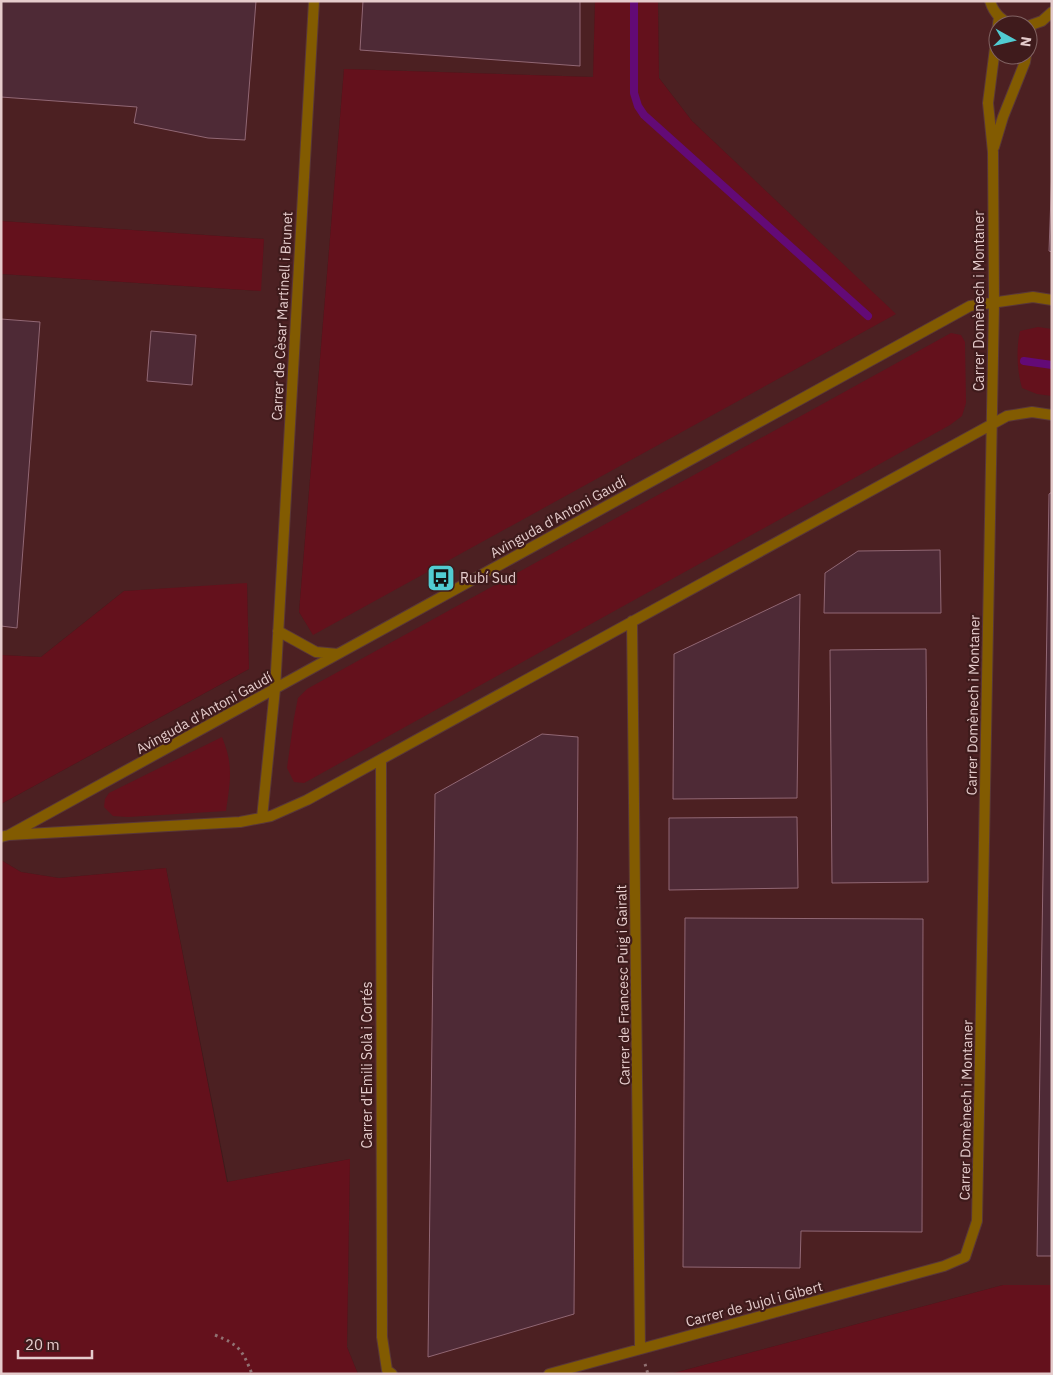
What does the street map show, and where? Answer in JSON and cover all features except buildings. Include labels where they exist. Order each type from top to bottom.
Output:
[{"type":"street","name":"Carrer de Cèsar Martinell i Brunet","points":[[262,818],[275,689],[314,1]]},
{"type":"street","points":[[990,1],[992,8],[997,15]]},
{"type":"street","points":[[1038,23],[1051,14]]},
{"type":"street","name":"Carrer Domènech i Montaner","points":[[965,1257],[977,1221],[993,423],[993,152],[988,103],[993,65]]},
{"type":"street","name":"Carrer Domènech i Montaner","points":[[993,152],[1002,117],[1024,65]]},
{"type":"street","name":"Avinguda d'Antoni Gaudí","points":[[5,836],[970,306],[1033,297],[1052,300]]},
{"type":"street","name":"Avinguda d'Antoni Gaudí","points":[[5,836],[240,822],[271,816],[307,800],[381,760],[1006,416],[1032,412],[1052,415]]},
{"type":"street","name":"Carrer de Francesc Puig i Gairalt","points":[[632,621],[640,1349]]},
{"type":"street","points":[[278,632],[316,652],[338,654]]},
{"type":"street","name":"Carrer d'Emili Solà i Cortés","points":[[381,760],[382,1327],[390,1372]]},
{"type":"street","name":"Carrer de Jujol i Gibert","points":[[549,1374],[944,1266],[965,1257]]},
{"type":"path","points":[[215,1335],[232,1342],[244,1354],[252,1374]]},
{"type":"shaded area","points":[[1,1],[595,1],[593,77],[344,69],[299,612],[313,634],[895,314],[692,121],[659,78],[658,1],[1052,1],[1052,1285],[1003,1285],[670,1374],[358,1374],[347,1347],[350,1159],[228,1182],[166,868],[59,878],[21,872],[1,860],[1,804],[249,669],[247,584],[124,591],[41,657],[1,655],[1,274],[260,291],[264,239],[1,221]]},
{"type":"shaded area","points":[[595,1],[658,1],[659,78],[692,121],[896,314],[313,635],[299,612],[344,69],[593,77]]},
{"type":"shaded area","points":[[1,221],[264,239],[261,291],[1,274]]},
{"type":"shaded area","points":[[1038,327],[1052,329],[1052,396],[1037,394],[1022,388],[1020,381],[1018,352],[1020,331]]},
{"type":"shaded area","points":[[951,333],[961,335],[965,342],[966,403],[962,416],[950,425],[304,783],[294,782],[287,768],[298,698],[307,689]]},
{"type":"shaded area","points":[[247,583],[249,669],[1,804],[1,655],[41,657],[124,591]]},
{"type":"shaded area","points":[[222,737],[230,766],[226,811],[128,817],[113,816],[104,807],[105,799],[109,793]]},
{"type":"shaded area","points":[[1,860],[21,872],[59,878],[166,868],[227,1182],[350,1159],[347,1347],[358,1374],[1,1374]]},
{"type":"shaded area","points":[[1003,1285],[1052,1285],[1052,1374],[670,1374]]},
{"type":"waterway","points":[[634,1],[634,93],[638,106],[644,115],[868,316]]},
{"type":"waterway","points":[[1024,361],[1052,365]]},
{"type":"place","name":"Rubí Sud","points":[[441,578]]}]
